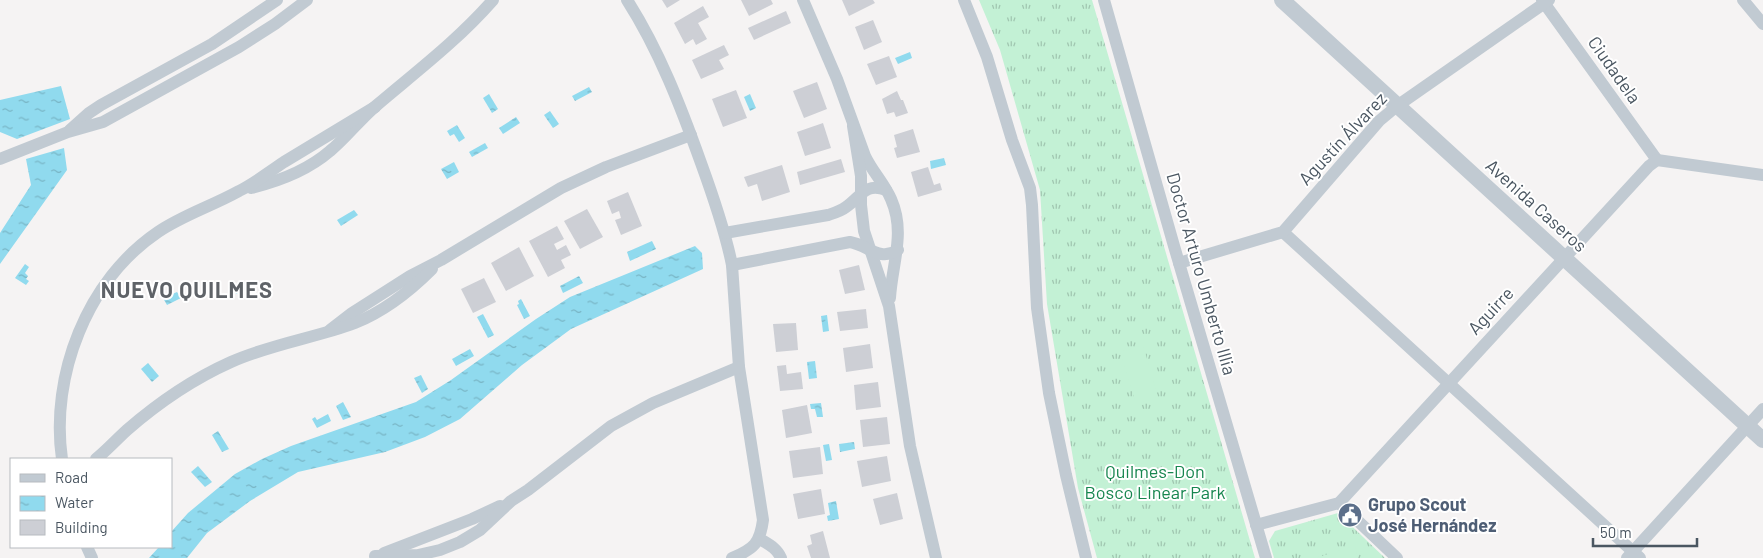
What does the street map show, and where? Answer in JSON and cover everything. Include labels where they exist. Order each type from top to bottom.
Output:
[{"type":"street","points":[[68,132],[89,114],[163,70],[212,44],[277,0]]},
{"type":"street","points":[[1,160],[68,132],[103,122],[239,47],[275,24],[307,0]]},
{"type":"street","points":[[62,458],[59,421],[73,344],[94,303],[120,265],[152,236],[186,216],[239,191],[286,177],[318,160],[375,107],[454,41],[493,0]]},
{"type":"street","points":[[626,0],[657,55],[691,135],[725,233],[732,265],[739,366],[763,520],[760,539],[739,557]]},
{"type":"street","points":[[803,0],[837,79],[853,126],[869,164],[892,201],[897,217],[898,250],[891,287],[890,306],[910,446],[936,558]]},
{"type":"street","points":[[964,0],[987,57],[1012,140],[1030,188],[1036,299],[1048,383],[1064,468],[1086,558]]},
{"type":"street","name":"Doctor Arturo Umberto Illia","points":[[1104,0],[1266,558]]},
{"type":"street","name":"Avenida Caseros","points":[[1282,0],[1763,440]]},
{"type":"street","points":[[1743,0],[1763,24]]},
{"type":"street","name":"Agustín Álvarez","points":[[1283,232],[1379,121],[1397,106],[1545,1]]},
{"type":"street","name":"Ciudadela","points":[[1545,1],[1656,160]]},
{"type":"street","points":[[163,70],[171,85]]},
{"type":"street","points":[[853,126],[861,176],[863,225],[890,306]]},
{"type":"street","points":[[97,458],[141,418],[187,385],[208,373],[256,352],[361,320],[397,300],[416,285],[441,260],[561,188],[584,176],[647,150],[691,135]]},
{"type":"street","points":[[1656,160],[1763,175]]},
{"type":"street","name":"Aguirre","points":[[1339,503],[1563,258],[1656,160]]},
{"type":"street","points":[[725,233],[839,212],[853,202],[861,193],[875,187],[886,190]]},
{"type":"street","points":[[1179,263],[1283,232],[1633,556],[1763,409]]},
{"type":"street","points":[[732,265],[850,242],[858,243],[884,255],[898,250]]},
{"type":"street","points":[[372,557],[418,555],[440,550],[460,542],[480,530],[511,501],[536,484],[595,437],[625,418],[653,403],[739,366]]},
{"type":"street","points":[[1256,525],[1339,503],[1397,558]]},
{"type":"street","points":[[760,539],[773,547],[779,553],[780,558]]},
{"type":"green space","name":"Quilmes-Don Bosco Linear Park","points":[[979,0],[1092,0],[1255,558],[1097,558],[1078,488],[1047,304],[1040,190],[1000,50]]},
{"type":"green space","points":[[1143,345],[1158,397],[1136,404],[1120,352]]},
{"type":"green space","points":[[1338,513],[1385,558],[1274,558],[1269,541],[1275,531]]},
{"type":"green space","points":[[1355,546],[1358,558],[1315,558]]},
{"type":"water","points":[[910,52],[912,58],[898,64],[895,58]]},
{"type":"water","points":[[61,86],[70,119],[17,139],[0,132],[0,100]]},
{"type":"water","points":[[589,87],[592,92],[575,101],[572,96]]},
{"type":"water","points":[[489,94],[498,109],[492,113],[483,98]]},
{"type":"water","points":[[750,94],[756,108],[750,111],[744,97]]},
{"type":"water","points":[[550,111],[559,124],[553,128],[544,115]]},
{"type":"water","points":[[516,117],[520,123],[503,134],[499,128]]},
{"type":"water","points":[[457,125],[465,138],[459,142],[454,134],[450,136],[447,131]]},
{"type":"water","points":[[485,143],[488,148],[472,157],[469,152]]},
{"type":"water","points":[[64,148],[67,170],[0,264],[0,233],[31,185],[26,159]]},
{"type":"water","points":[[944,158],[946,165],[931,169],[930,161]]},
{"type":"water","points":[[454,162],[459,172],[447,179],[441,169]]},
{"type":"water","points":[[354,210],[358,215],[341,226],[337,220]]},
{"type":"water","points":[[652,241],[656,249],[630,261],[627,252]]},
{"type":"water","points":[[695,246],[702,253],[703,269],[571,329],[522,365],[460,419],[425,437],[385,452],[298,472],[250,501],[207,533],[187,558],[149,558],[158,548],[172,548],[172,531],[188,513],[235,474],[291,446],[416,402],[451,380],[570,297]]},
{"type":"water","points":[[25,264],[29,267],[25,273],[28,276],[26,279],[29,281],[26,285],[15,278]]},
{"type":"water","points":[[579,276],[583,283],[563,293],[560,286]]},
{"type":"water","points":[[247,281],[250,288],[236,294],[233,287]]},
{"type":"water","points":[[177,292],[181,298],[167,305],[163,298]]},
{"type":"water","points":[[521,299],[530,316],[524,319],[517,305]]},
{"type":"water","points":[[483,314],[494,335],[488,338],[477,317]]},
{"type":"water","points":[[827,315],[829,331],[823,332],[821,316]]},
{"type":"water","points":[[470,349],[474,356],[456,366],[452,359]]},
{"type":"water","points":[[815,361],[817,378],[809,379],[807,362]]},
{"type":"water","points":[[148,363],[159,376],[152,382],[141,369]]},
{"type":"water","points":[[421,375],[428,389],[422,393],[414,378]]},
{"type":"water","points":[[343,402],[351,417],[343,420],[336,406]]},
{"type":"water","points":[[821,403],[823,417],[817,417],[815,409],[811,409],[810,404]]},
{"type":"water","points":[[328,414],[331,421],[317,428],[312,419],[315,417],[317,420]]},
{"type":"water","points":[[218,431],[229,449],[222,452],[212,435]]},
{"type":"water","points":[[854,442],[855,449],[840,452],[839,444]]},
{"type":"water","points":[[829,444],[832,460],[826,461],[823,445]]},
{"type":"water","points":[[198,466],[212,482],[205,487],[191,472]]},
{"type":"water","points":[[836,501],[839,519],[828,521],[827,516],[830,515],[828,503]]},
{"type":"building","points":[[662,0],[680,0],[667,8]]},
{"type":"building","points":[[741,0],[771,0],[773,4],[749,16]]},
{"type":"building","points":[[842,0],[873,0],[875,3],[849,16]]},
{"type":"building","points":[[703,6],[709,17],[698,23],[707,39],[696,45],[693,39],[685,44],[674,23]]},
{"type":"building","points":[[786,11],[791,23],[754,40],[748,28]]},
{"type":"building","points":[[873,20],[882,42],[864,50],[855,27]]},
{"type":"building","points":[[724,45],[729,55],[719,60],[724,69],[701,79],[692,60]]},
{"type":"building","points":[[889,56],[897,77],[876,85],[867,64]]},
{"type":"building","points":[[817,82],[827,109],[804,118],[793,91]]},
{"type":"building","points":[[736,90],[747,118],[723,127],[712,99]]},
{"type":"building","points":[[897,91],[908,113],[896,117],[894,112],[887,114],[882,99]]},
{"type":"building","points":[[823,123],[831,148],[805,156],[797,132]]},
{"type":"building","points":[[913,129],[920,152],[897,158],[894,148],[897,147],[894,135]]},
{"type":"building","points":[[841,159],[845,172],[800,185],[797,172]]},
{"type":"building","points":[[782,165],[790,192],[762,201],[757,184],[748,187],[744,177]]},
{"type":"building","points":[[928,167],[934,185],[940,183],[942,190],[918,197],[911,172]]},
{"type":"building","points":[[628,192],[642,226],[621,235],[615,220],[621,218],[619,211],[612,214],[607,201]]},
{"type":"building","points":[[587,209],[603,237],[580,249],[564,221]]},
{"type":"building","points":[[557,226],[564,239],[554,244],[557,250],[566,245],[571,255],[561,260],[565,268],[548,277],[529,241]]},
{"type":"building","points":[[519,247],[534,276],[506,291],[491,263]]},
{"type":"building","points":[[859,265],[865,290],[845,294],[839,270]]},
{"type":"building","points":[[484,278],[496,302],[473,313],[461,289]]},
{"type":"building","points":[[866,309],[868,328],[840,331],[837,312]]},
{"type":"building","points":[[796,323],[798,350],[776,352],[773,324]]},
{"type":"building","points":[[870,344],[873,368],[846,372],[843,348]]},
{"type":"building","points":[[786,365],[787,374],[801,372],[803,389],[780,391],[777,366]]},
{"type":"building","points":[[878,382],[881,407],[856,410],[854,385]]},
{"type":"building","points":[[807,405],[812,433],[786,438],[782,410]]},
{"type":"building","points":[[887,417],[890,444],[863,447],[860,420]]},
{"type":"building","points":[[820,447],[823,474],[793,478],[789,451]]},
{"type":"building","points":[[887,456],[891,481],[862,487],[857,461]]},
{"type":"building","points":[[821,489],[825,514],[798,519],[793,494]]},
{"type":"building","points":[[897,493],[903,519],[880,525],[873,499]]},
{"type":"building","points":[[823,531],[830,558],[811,558],[807,546],[812,544],[810,535]]},
{"type":"place","name":"Grupo Scout José Hernández","points":[[1350,515]]},
{"type":"district","name":"NUEVO QUILMES","points":[[187,290]]}]
